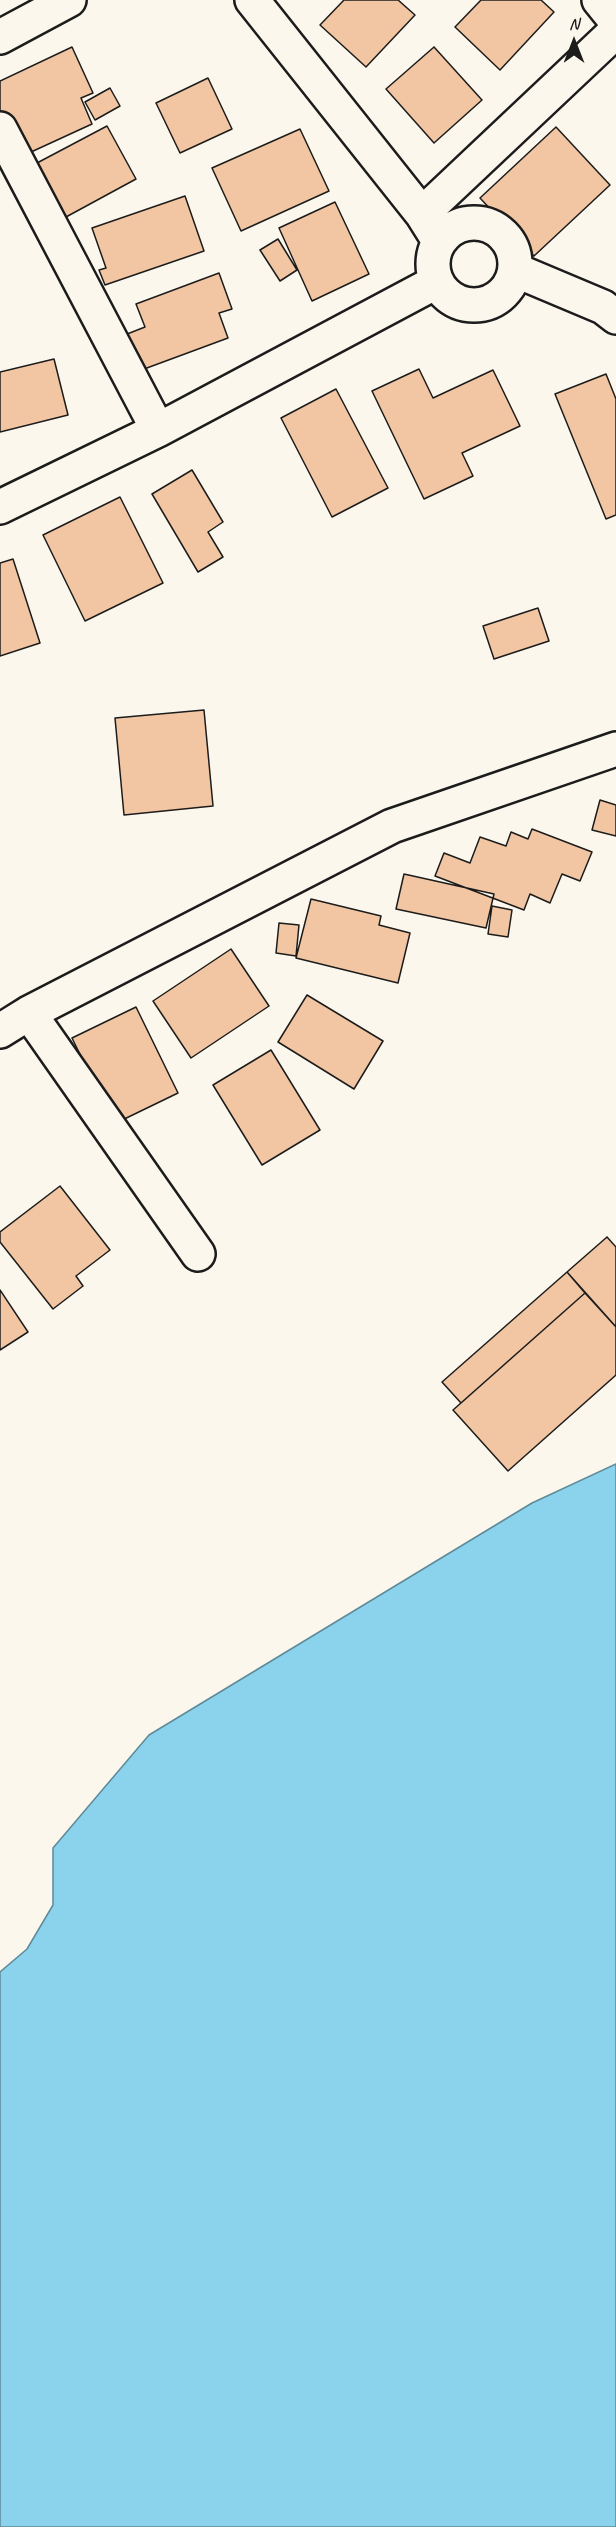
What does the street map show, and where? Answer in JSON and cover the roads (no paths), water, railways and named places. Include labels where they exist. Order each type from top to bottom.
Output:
[{"type":"street","points":[[0,37],[69,0]]},
{"type":"street","points":[[252,0],[422,214],[439,242]]},
{"type":"street","points":[[598,0],[616,21]]},
{"type":"street","points":[[422,214],[616,31]]},
{"type":"street","points":[[0,129],[158,430]]},
{"type":"street","points":[[476,223],[490,226],[501,233],[510,245],[515,270],[511,283],[503,294],[493,301],[480,305],[467,305],[454,301],[444,293],[436,282],[433,261],[439,242],[449,231],[461,225],[476,223]]},
{"type":"street","points":[[515,270],[603,308],[616,317]]},
{"type":"street","points":[[0,507],[158,430],[436,282]]},
{"type":"street","points":[[0,1031],[29,1013],[392,826],[616,749]]},
{"type":"street","points":[[29,1013],[198,1254]]},
{"type":"water","points":[[616,1464],[616,2527],[0,2527],[0,1972],[27,1949],[53,1905],[53,1848],[149,1735],[532,1503]]}]
